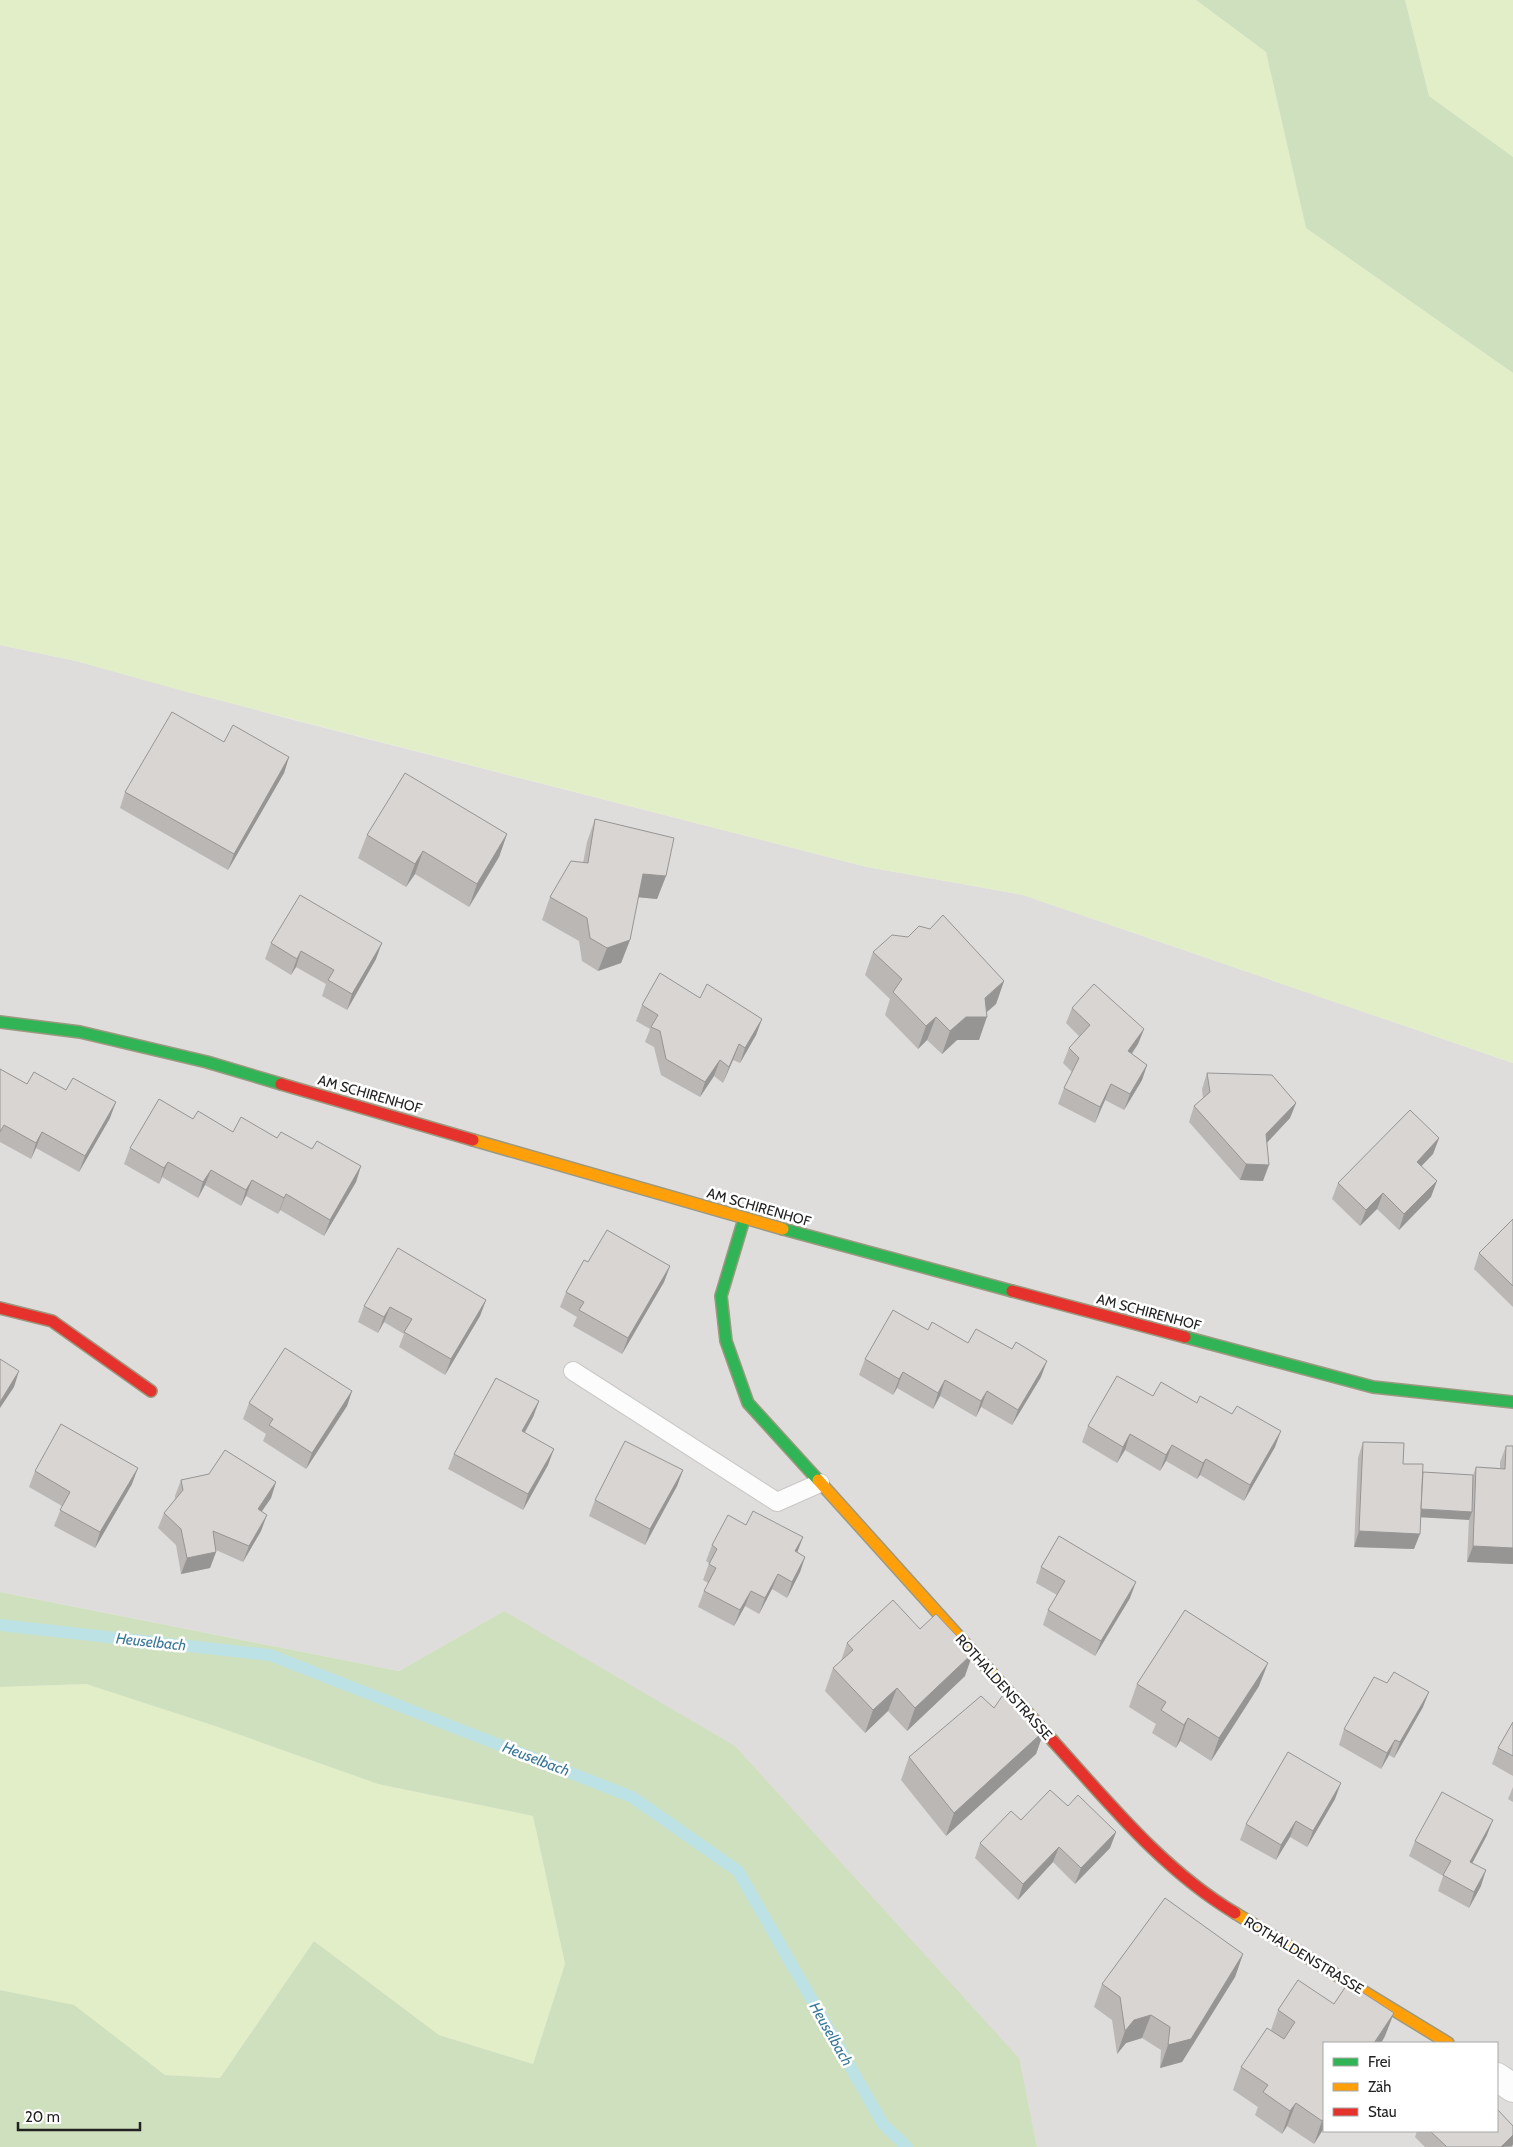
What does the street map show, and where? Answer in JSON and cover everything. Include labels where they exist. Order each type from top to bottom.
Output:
[{"type":"street","name":"AM SCHIRENHOF","points":[[0,1022],[80,1032],[208,1062],[744,1219],[1373,1387],[1513,1402]]},
{"type":"street","name":"ROTHALDENSTRASSE","points":[[744,1219],[721,1296],[726,1341],[748,1403],[1142,1840],[1216,1902],[1446,2042]]},
{"type":"street","points":[[0,1308],[52,1321],[151,1392]]},
{"type":"street","points":[[1498,2078],[1513,2088]]},
{"type":"lane","points":[[573,1371],[777,1502],[820,1483]]},
{"type":"shaded area","points":[[0,645],[76,661],[286,718],[867,867],[1023,895],[1513,1063],[1513,2147],[1037,2147],[1018,2058],[504,1611],[399,1671],[0,1592]]},
{"type":"green space","points":[[0,0],[1196,0],[1266,52],[1306,228],[1513,373],[1513,1063],[1023,895],[867,867],[183,691],[76,661],[0,645]]},
{"type":"green space","points":[[1196,0],[1405,0],[1429,96],[1513,157],[1513,373],[1306,228],[1266,52]]},
{"type":"green space","points":[[1405,0],[1513,0],[1513,157],[1429,96]]},
{"type":"green space","points":[[0,1592],[399,1671],[504,1611],[735,1746],[1019,2058],[1037,2147],[0,2147],[0,1990],[74,2005],[165,2075],[220,2078],[314,1941],[439,2035],[533,2064],[565,1964],[533,1816],[378,1784],[215,1726],[86,1684],[0,1687]]},
{"type":"green space","points":[[86,1684],[215,1726],[378,1784],[533,1816],[565,1964],[533,2064],[439,2035],[314,1941],[220,2078],[165,2075],[74,2006],[0,1990],[0,1687]]},
{"type":"building","points":[[172,712],[224,742],[233,725],[289,757],[234,854],[125,792]]},
{"type":"building","points":[[405,773],[507,834],[477,884],[423,851],[415,864],[367,835]]},
{"type":"building","points":[[595,819],[674,838],[666,876],[643,874],[630,940],[607,948],[590,938],[587,918],[550,897],[571,861],[588,863]]},
{"type":"building","points":[[300,895],[382,943],[352,994],[328,980],[334,970],[301,951],[297,959],[271,943]]},
{"type":"building","points":[[943,915],[1004,981],[985,998],[987,1017],[966,1017],[950,1031],[936,1017],[926,1026],[893,992],[902,979],[873,952],[892,935],[908,937],[919,926],[930,929]]},
{"type":"building","points":[[660,973],[700,998],[707,984],[762,1019],[745,1048],[739,1044],[729,1067],[720,1060],[705,1082],[666,1059],[660,1031],[651,1027],[658,1015],[642,1005]]},
{"type":"building","points":[[1094,984],[1144,1029],[1128,1051],[1147,1065],[1130,1094],[1111,1084],[1100,1107],[1064,1088],[1079,1058],[1069,1048],[1090,1025],[1072,1008]]},
{"type":"building","points":[[0,1069],[27,1084],[34,1072],[66,1090],[73,1078],[116,1102],[85,1156],[42,1132],[36,1143],[4,1125],[0,1132]]},
{"type":"building","points":[[1207,1073],[1272,1075],[1296,1103],[1266,1134],[1269,1165],[1246,1164],[1194,1106],[1210,1092]]},
{"type":"building","points":[[159,1099],[193,1119],[198,1111],[233,1132],[241,1117],[277,1138],[281,1132],[312,1149],[317,1141],[361,1166],[330,1220],[286,1194],[284,1198],[252,1180],[246,1190],[211,1170],[203,1182],[168,1162],[164,1168],[130,1148]]},
{"type":"building","points":[[1410,1110],[1439,1138],[1417,1162],[1437,1181],[1404,1214],[1383,1193],[1366,1210],[1338,1183]]},
{"type":"building","points":[[1513,1219],[1513,1286],[1479,1253]]},
{"type":"building","points":[[607,1230],[670,1266],[628,1338],[579,1310],[584,1302],[566,1292],[584,1260],[588,1262]]},
{"type":"building","points":[[398,1248],[486,1300],[451,1359],[404,1332],[412,1319],[390,1307],[384,1317],[364,1306]]},
{"type":"building","points":[[893,1310],[928,1330],[932,1322],[968,1343],[976,1329],[1012,1349],[1016,1342],[1047,1361],[1018,1410],[987,1391],[981,1401],[945,1380],[938,1393],[903,1372],[899,1379],[865,1359]]},
{"type":"building","points":[[285,1348],[352,1391],[312,1453],[269,1425],[273,1419],[249,1403]]},
{"type":"building","points":[[0,1359],[19,1371],[0,1402]]},
{"type":"building","points":[[1117,1376],[1153,1396],[1161,1382],[1197,1403],[1200,1396],[1232,1414],[1237,1406],[1281,1431],[1250,1485],[1206,1459],[1203,1463],[1172,1445],[1166,1455],[1130,1434],[1123,1447],[1088,1426]]},
{"type":"building","points":[[496,1378],[539,1401],[522,1431],[554,1449],[528,1494],[454,1454]]},
{"type":"building","points":[[61,1424],[138,1468],[100,1532],[60,1510],[70,1492],[35,1471]]},
{"type":"building","points":[[625,1441],[683,1470],[650,1529],[595,1500]]},
{"type":"building","points":[[1363,1442],[1404,1443],[1403,1464],[1423,1464],[1420,1534],[1359,1531]]},
{"type":"building","points":[[1506,1446],[1513,1446],[1513,1548],[1473,1546],[1476,1467],[1505,1469]]},
{"type":"building","points":[[225,1450],[276,1482],[258,1509],[267,1515],[249,1546],[213,1531],[216,1552],[187,1558],[181,1529],[164,1513],[183,1490],[181,1480],[209,1474]]},
{"type":"building","points":[[1423,1472],[1473,1475],[1472,1512],[1421,1509]]},
{"type":"building","points":[[753,1511],[803,1537],[795,1551],[805,1557],[792,1582],[778,1574],[765,1598],[751,1591],[740,1610],[704,1591],[716,1568],[709,1564],[717,1549],[712,1545],[728,1515],[746,1525]]},
{"type":"building","points":[[1059,1536],[1136,1582],[1101,1641],[1048,1610],[1065,1581],[1041,1567]]},
{"type":"building","points":[[893,1600],[920,1629],[936,1614],[973,1653],[915,1708],[897,1688],[873,1710],[833,1668],[853,1650],[847,1643]]},
{"type":"building","points":[[1185,1610],[1268,1663],[1219,1738],[1188,1718],[1184,1725],[1161,1710],[1166,1702],[1137,1684]]},
{"type":"building","points":[[1394,1672],[1429,1692],[1400,1742],[1395,1740],[1387,1753],[1344,1729],[1374,1677],[1387,1683]]},
{"type":"building","points":[[1005,1692],[1044,1731],[954,1813],[909,1757],[981,1696],[994,1708]]},
{"type":"building","points":[[1513,1722],[1513,1756],[1498,1748]]},
{"type":"building","points":[[1288,1752],[1341,1783],[1313,1831],[1296,1821],[1281,1845],[1246,1824]]},
{"type":"building","points":[[1050,1790],[1068,1806],[1078,1795],[1116,1832],[1081,1868],[1059,1847],[1023,1884],[980,1843],[1011,1811],[1021,1820]]},
{"type":"building","points":[[1442,1792],[1493,1820],[1470,1862],[1486,1870],[1474,1892],[1443,1875],[1451,1861],[1415,1841]]},
{"type":"building","points":[[1165,1898],[1243,1954],[1191,2039],[1168,2045],[1170,2027],[1151,2015],[1134,2020],[1125,2031],[1120,1997],[1102,1984]]},
{"type":"building","points":[[1298,1980],[1334,2004],[1348,1983],[1394,2013],[1375,2042],[1323,2042],[1322,2121],[1296,2103],[1290,2111],[1263,2092],[1268,2085],[1241,2067],[1267,2028],[1284,2039],[1295,2022],[1278,2010]]},
{"type":"building","points":[[1498,2110],[1513,2126],[1513,2135],[1501,2147],[1447,2147],[1431,2132],[1498,2132]]},
{"type":"waterway","name":"Heuselbach","points":[[0,1625],[270,1655],[632,1797],[738,1871],[883,2124],[907,2147]]},
{"type":"traffic: fast","points":[[0,1022],[80,1032],[207,1062],[281,1084]]},
{"type":"traffic: fast","points":[[744,1219],[721,1296],[726,1341],[748,1403],[818,1480]]},
{"type":"traffic: fast","points":[[783,1229],[1012,1291]]},
{"type":"traffic: fast","points":[[1185,1337],[1373,1387],[1513,1402]]},
{"type":"traffic: slow","points":[[473,1140],[783,1229]]},
{"type":"traffic: slow","points":[[818,1480],[1053,1741]]},
{"type":"traffic: slow","points":[[1235,1913],[1446,2042]]},
{"type":"traffic: jam","points":[[281,1084],[473,1140]]},
{"type":"traffic: jam","points":[[1012,1291],[1185,1337]]},
{"type":"traffic: jam","points":[[0,1308],[52,1321],[151,1391]]},
{"type":"traffic: jam","points":[[1053,1741],[1116,1811],[1161,1856],[1184,1877],[1235,1913]]}]
